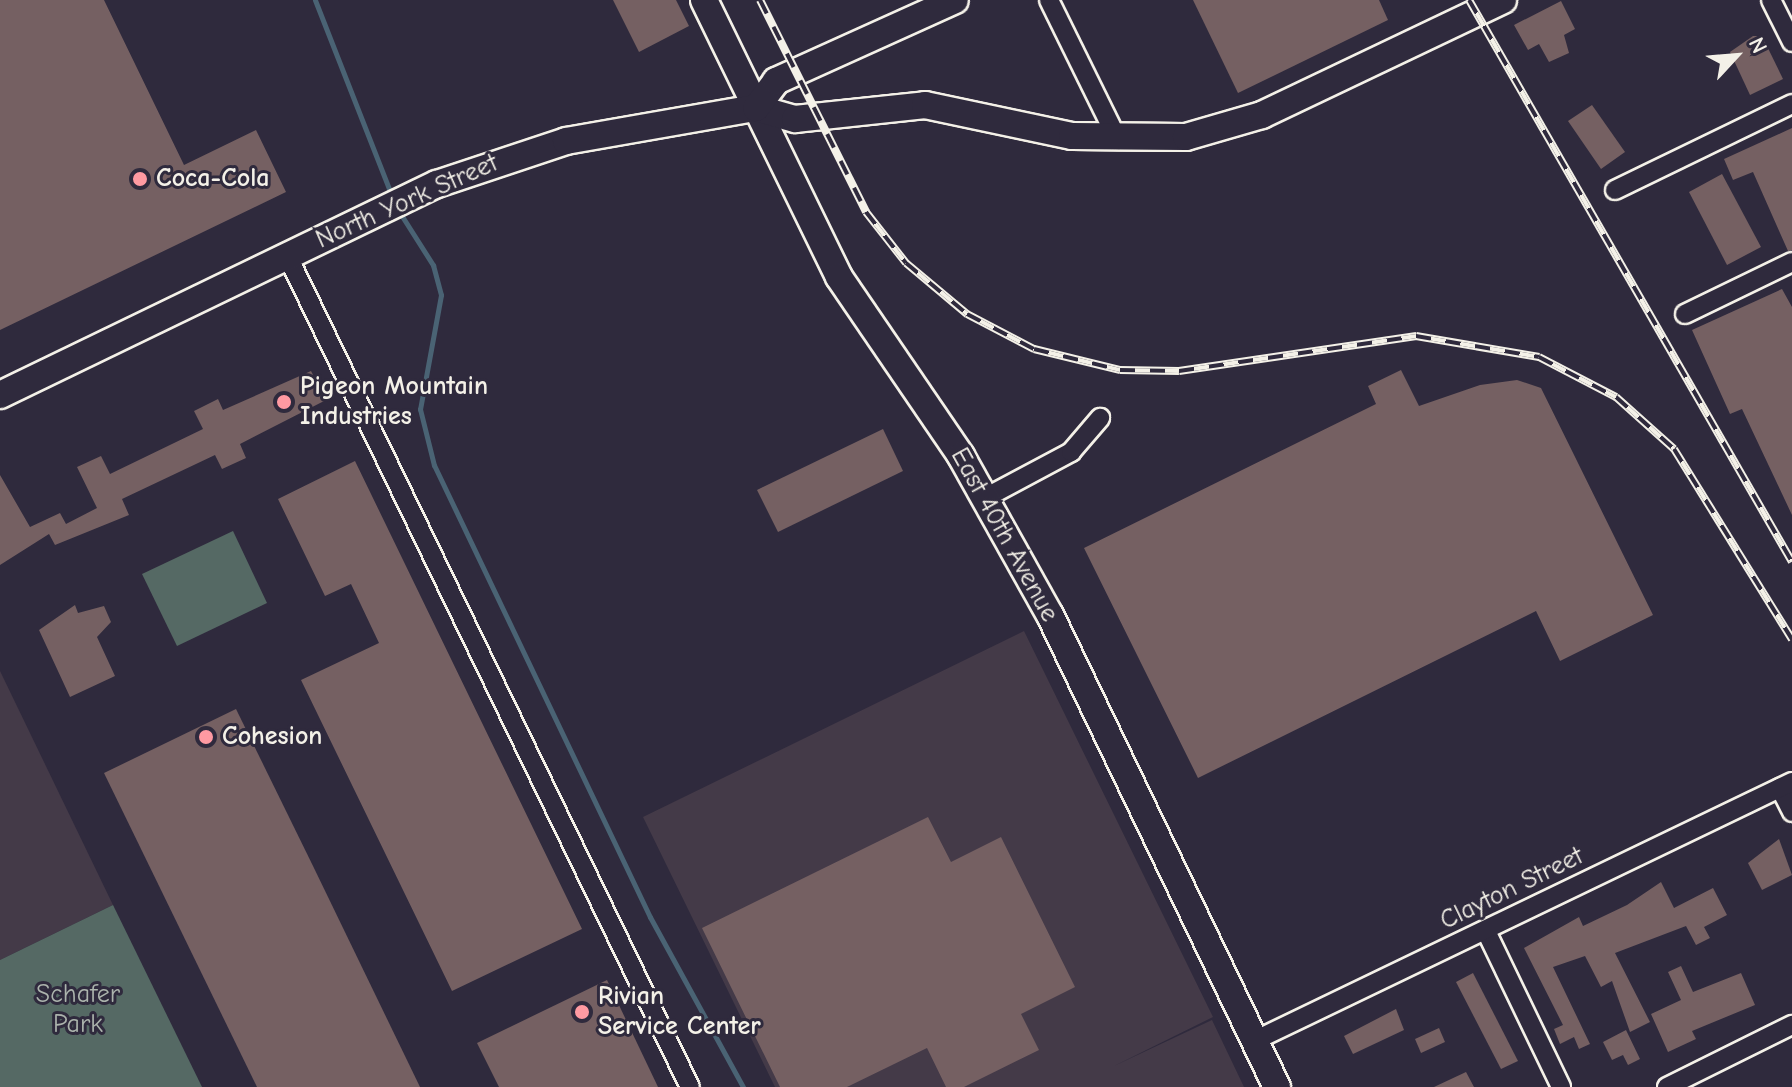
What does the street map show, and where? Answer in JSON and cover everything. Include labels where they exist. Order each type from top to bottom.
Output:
[{"type":"main road","name":"East 40th Avenue","points":[[704,0],[862,317],[985,498],[1050,615],[1277,1087]]},
{"type":"main road","points":[[955,0],[776,81],[756,108],[795,119],[925,105],[1118,140],[1186,137],[1238,124],[1503,0]]},
{"type":"main road","name":"North York Street","points":[[0,395],[437,184],[566,141],[756,108]]},
{"type":"street","points":[[1049,0],[1118,140]]},
{"type":"street","points":[[1771,0],[1792,42]]},
{"type":"street","points":[[1615,190],[1792,104]]},
{"type":"street","points":[[287,255],[690,1087]]},
{"type":"street","points":[[1685,314],[1792,262]]},
{"type":"street","points":[[985,498],[1071,452],[1100,418]]},
{"type":"street","points":[[1786,785],[1792,812]]},
{"type":"street","name":"Clayton Street","points":[[1254,1041],[1786,785]]},
{"type":"street","points":[[1486,931],[1561,1087]]},
{"type":"street","points":[[1667,1087],[1792,1025]]},
{"type":"shaded area","points":[[1024,631],[1213,1017],[1114,1066],[1212,1020],[1244,1087],[775,1087],[643,817]]},
{"type":"shaded area","points":[[0,671],[113,905],[0,960]]},
{"type":"green space","points":[[233,531],[267,603],[177,646],[142,574]]},
{"type":"green space","name":"Schafer Park","points":[[113,905],[202,1087],[0,1087],[0,960]]},
{"type":"building","name":"Coca-Cola","points":[[0,0],[104,0],[184,165],[256,130],[286,192],[0,330]]},
{"type":"building","points":[[613,0],[676,0],[689,26],[639,52]]},
{"type":"building","points":[[1193,0],[1379,0],[1388,20],[1238,93]]},
{"type":"building","points":[[1561,1],[1575,29],[1564,35],[1569,53],[1549,62],[1539,44],[1528,50],[1514,25]]},
{"type":"building","points":[[1753,36],[1762,36],[1783,79],[1750,95],[1730,52]]},
{"type":"building","points":[[1592,105],[1625,152],[1601,169],[1568,121]]},
{"type":"building","points":[[1792,128],[1792,250],[1788,251],[1753,172],[1733,180],[1724,159]]},
{"type":"building","points":[[1722,174],[1761,247],[1727,265],[1689,192]]},
{"type":"building","points":[[1782,289],[1792,307],[1792,515],[1742,409],[1730,414],[1692,330]]},
{"type":"building","points":[[1401,370],[1419,406],[1480,385],[1517,380],[1541,388],[1653,615],[1560,661],[1536,611],[1198,778],[1084,548],[1376,404],[1368,386]]},
{"type":"building","points":[[311,371],[326,400],[240,444],[246,458],[222,469],[215,455],[122,499],[129,515],[55,545],[49,534],[0,565],[0,475],[30,527],[60,513],[66,524],[97,508],[77,467],[101,456],[110,474],[203,429],[194,411],[218,399],[223,410]]},
{"type":"building","points":[[883,429],[903,471],[778,532],[757,490]]},
{"type":"building","points":[[355,461],[582,929],[452,991],[301,680],[379,643],[351,584],[325,596],[278,499]]},
{"type":"building","points":[[75,605],[78,613],[104,606],[111,622],[97,637],[115,676],[70,697],[39,630]]},
{"type":"building","points":[[236,709],[420,1087],[257,1087],[104,773]]},
{"type":"building","points":[[928,817],[951,862],[1001,837],[1075,987],[1021,1014],[1039,1050],[964,1087],[946,1087],[927,1048],[847,1087],[780,1087],[702,928]]},
{"type":"building","points":[[1779,839],[1792,875],[1762,890],[1748,863]]},
{"type":"building","points":[[1661,882],[1674,908],[1713,888],[1727,915],[1704,927],[1710,938],[1696,945],[1686,926],[1615,953],[1650,1022],[1630,1032],[1612,981],[1601,987],[1585,956],[1553,967],[1590,1044],[1579,1049],[1574,1037],[1560,1044],[1554,1029],[1563,1025],[1524,948],[1579,917],[1583,926],[1627,905]]},
{"type":"building","points":[[1681,966],[1693,992],[1741,973],[1755,1005],[1692,1031],[1696,1039],[1668,1052],[1651,1014],[1681,1000],[1668,972]]},
{"type":"building","points":[[1473,973],[1518,1061],[1501,1069],[1456,982]]},
{"type":"building","name":"Rivian Service Center","points":[[607,980],[658,1087],[499,1087],[477,1043]]},
{"type":"building","points":[[1396,1009],[1404,1030],[1353,1054],[1344,1036]]},
{"type":"building","points":[[1439,1028],[1445,1042],[1421,1053],[1415,1039]]},
{"type":"building","points":[[1626,1030],[1640,1059],[1628,1065],[1623,1055],[1612,1060],[1603,1042]]},
{"type":"building","points":[[1466,1072],[1474,1087],[1434,1087]]},
{"type":"waterway","points":[[315,0],[392,196]]},
{"type":"waterway","points":[[400,213],[433,265],[441,295],[420,409],[434,465],[650,917],[743,1087]]},
{"type":"railway","points":[[760,0],[866,212],[906,263],[967,314],[1034,349],[1120,370],[1179,371],[1416,336],[1539,357],[1616,397],[1674,449],[1792,639]]},
{"type":"railway","points":[[1469,0],[1792,562]]},
{"type":"place","name":"Coca-Cola","points":[[140,179]]},
{"type":"place","name":"Pigeon Mountain Industries","points":[[284,402]]},
{"type":"place","name":"Cohesion","points":[[206,737]]},
{"type":"place","name":"Rivian Service Center","points":[[582,1012]]}]
